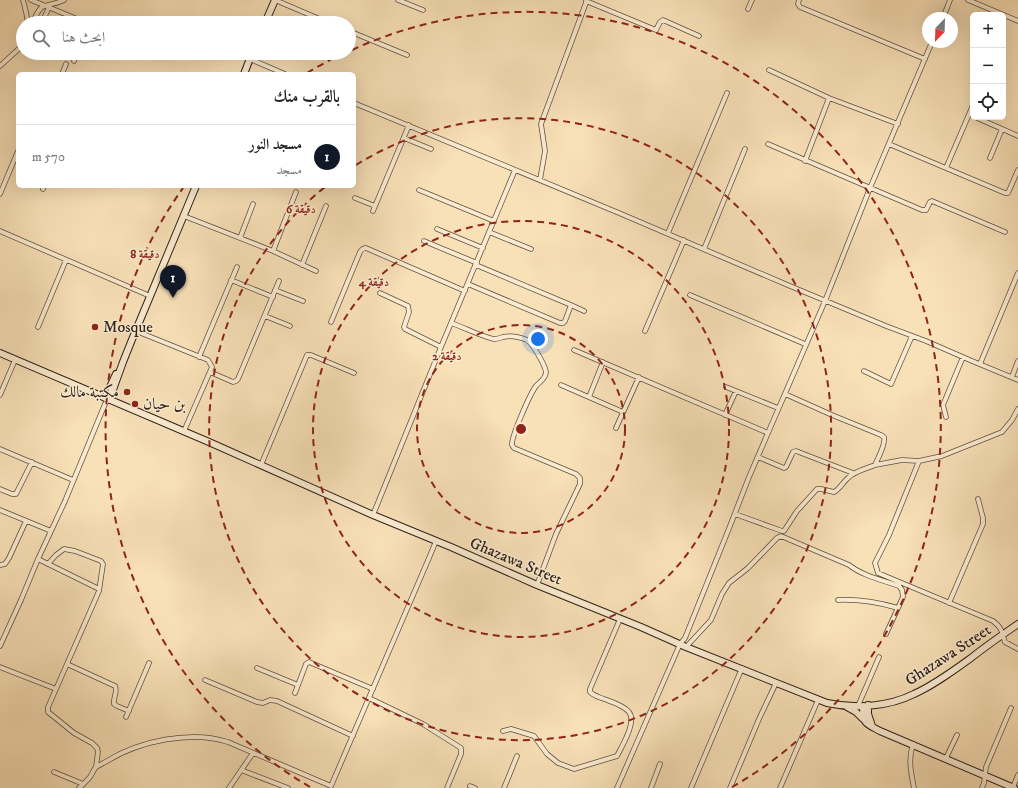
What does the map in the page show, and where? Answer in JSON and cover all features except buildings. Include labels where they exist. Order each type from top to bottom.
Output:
[{"type":"main road","points":[[268,16],[275,0]]},
{"type":"main road","points":[[245,72],[249,60]]},
{"type":"main road","points":[[104,399],[112,387],[123,362],[195,188]]},
{"type":"main road","name":"Ghazawa Street","points":[[0,354],[104,399],[118,403],[184,431],[373,515],[537,585],[620,618],[683,646],[834,705],[863,706],[894,701],[913,695],[938,681],[1018,624]]},
{"type":"main road","points":[[104,399],[112,387]]},
{"type":"main road","points":[[112,387],[118,403]]},
{"type":"main road","points":[[845,706],[856,712],[873,727],[887,734],[1014,788]]},
{"type":"main road","points":[[863,706],[864,719]]},
{"type":"main road","points":[[863,706],[873,727]]},
{"type":"street","points":[[22,0],[27,16]]},
{"type":"street","points":[[31,0],[70,16]]},
{"type":"street","points":[[36,16],[39,11],[47,6],[64,0]]},
{"type":"street","points":[[275,0],[313,16]]},
{"type":"street","points":[[398,0],[423,10]]},
{"type":"street","points":[[540,180],[545,151],[541,124],[587,0],[656,30],[660,22],[663,20],[699,36]]},
{"type":"street","points":[[748,9],[752,0]]},
{"type":"street","points":[[799,0],[798,4],[800,7],[925,59]]},
{"type":"street","points":[[945,12],[950,0]]},
{"type":"street","points":[[968,0],[1018,21]]},
{"type":"street","points":[[44,16],[47,6]]},
{"type":"street","points":[[356,34],[407,55]]},
{"type":"street","points":[[618,788],[683,646],[778,408],[825,301],[870,188],[930,48]]},
{"type":"street","points":[[0,66],[16,51]]},
{"type":"street","points":[[259,60],[281,72]]},
{"type":"street","points":[[63,72],[66,64]]},
{"type":"street","points":[[768,70],[829,98],[898,124]]},
{"type":"street","points":[[668,233],[727,93]]},
{"type":"street","points":[[805,161],[829,98]]},
{"type":"street","points":[[356,104],[704,248],[825,301],[1018,380]]},
{"type":"street","points":[[946,168],[970,120]]},
{"type":"street","points":[[981,120],[1018,136]]},
{"type":"street","points":[[373,211],[409,125]]},
{"type":"street","points":[[990,158],[1002,129]]},
{"type":"street","points":[[404,138],[431,149]]},
{"type":"street","points":[[768,144],[922,210],[926,210],[932,201],[1005,232]]},
{"type":"street","points":[[889,144],[1007,193],[1018,170]]},
{"type":"street","points":[[704,248],[745,149]]},
{"type":"street","points":[[0,194],[16,156]]},
{"type":"street","points":[[373,515],[515,170]]},
{"type":"street","points":[[419,190],[494,221]]},
{"type":"street","points":[[272,251],[296,192]]},
{"type":"street","points":[[355,198],[375,206]]},
{"type":"street","points":[[240,238],[253,204]]},
{"type":"street","points":[[302,265],[326,206]]},
{"type":"street","points":[[184,216],[272,251],[316,271]]},
{"type":"street","points":[[437,229],[483,248]]},
{"type":"street","points":[[0,232],[150,296]]},
{"type":"street","points":[[489,232],[531,249]]},
{"type":"street","points":[[645,331],[684,240]]},
{"type":"street","points":[[424,241],[584,311]]},
{"type":"street","points":[[331,322],[360,252],[364,248],[465,291]]},
{"type":"street","points":[[38,327],[66,260]]},
{"type":"street","points":[[199,357],[237,267]]},
{"type":"street","points":[[980,364],[1018,273]]},
{"type":"street","points":[[231,280],[273,297]]},
{"type":"street","points":[[210,372],[233,382],[238,379],[279,281]]},
{"type":"street","points":[[468,284],[560,323],[566,321],[571,305]]},
{"type":"street","points":[[276,290],[303,302]]},
{"type":"street","points":[[380,294],[408,306],[409,312],[404,327],[405,329],[441,347]]},
{"type":"street","points":[[690,295],[805,344]]},
{"type":"street","points":[[265,316],[290,326]]},
{"type":"street","points":[[451,323],[488,338],[498,339],[512,336],[527,340],[540,358],[546,372],[542,381],[536,385],[525,408],[512,440],[512,445],[514,448],[576,474],[580,478],[580,484],[556,534],[537,585]]},
{"type":"street","points":[[136,331],[208,360],[212,367],[184,431]]},
{"type":"street","points":[[864,371],[891,384],[912,336]]},
{"type":"street","points":[[574,350],[768,433]]},
{"type":"street","points":[[261,465],[307,356],[311,355],[354,373]]},
{"type":"street","points":[[946,417],[943,406],[963,357]]},
{"type":"street","points":[[0,395],[15,360]]},
{"type":"street","points":[[1012,377],[1018,361]]},
{"type":"street","points":[[589,397],[603,362]]},
{"type":"street","points":[[616,428],[639,377]]},
{"type":"street","points":[[561,385],[624,412]]},
{"type":"street","points":[[726,387],[778,408]]},
{"type":"street","points":[[725,415],[736,391]]},
{"type":"street","points":[[785,394],[884,437],[885,440],[875,465]]},
{"type":"street","points":[[0,646],[16,614],[38,559],[65,501],[104,399]]},
{"type":"street","points":[[735,514],[784,531],[797,511],[816,489],[834,492],[837,491],[853,473],[875,465],[902,460],[919,461],[942,456],[1002,432],[1012,420],[1018,409]]},
{"type":"street","points":[[0,449],[73,480]]},
{"type":"street","points":[[758,457],[784,468],[793,452],[796,451],[853,473]]},
{"type":"street","points":[[919,461],[889,535],[875,565],[879,574],[993,621],[1000,626],[1005,642],[1018,649]]},
{"type":"street","points":[[0,489],[16,494],[32,462]]},
{"type":"street","points":[[949,603],[983,524],[978,499]]},
{"type":"street","points":[[0,510],[51,531]]},
{"type":"street","points":[[0,565],[5,564],[9,558],[26,521]]},
{"type":"street","points":[[683,646],[711,620],[722,594],[730,583],[781,536],[849,565],[860,573],[899,586],[902,590],[903,597],[886,634]]},
{"type":"street","points":[[96,767],[122,753],[145,744],[172,739],[209,738],[220,740],[253,753],[332,788],[436,541]]},
{"type":"street","points":[[48,564],[64,549],[75,551],[101,561],[103,564],[99,589],[48,707],[48,712],[97,748],[98,752],[96,767],[79,788]]},
{"type":"street","points":[[38,559],[99,589]]},
{"type":"street","points":[[838,600],[875,602],[898,608]]},
{"type":"street","points":[[503,731],[511,729],[534,736],[547,754],[558,763],[574,769],[617,756],[628,733],[632,721],[631,716],[628,711],[621,706],[594,696],[590,692],[590,689],[620,618]]},
{"type":"street","points":[[863,706],[879,656]]},
{"type":"street","points":[[295,693],[306,664],[309,662],[373,689]]},
{"type":"street","points":[[126,717],[149,663]]},
{"type":"street","points":[[67,664],[115,686],[114,704],[129,711]]},
{"type":"street","points":[[0,667],[56,689]]},
{"type":"street","points":[[257,668],[298,685]]},
{"type":"street","points":[[691,788],[742,668]]},
{"type":"street","points":[[205,680],[257,702],[263,703],[270,700],[277,701],[353,736]]},
{"type":"street","points":[[730,788],[776,683]]},
{"type":"street","points":[[369,698],[423,724],[461,748],[461,754],[447,788]]},
{"type":"street","points":[[787,788],[781,787],[818,700]]},
{"type":"street","points":[[982,788],[988,762],[1011,708]]},
{"type":"street","points":[[946,758],[957,735]]},
{"type":"street","points":[[913,744],[910,759],[914,788]]},
{"type":"street","points":[[229,788],[253,753]]},
{"type":"street","points":[[504,788],[517,756]]},
{"type":"street","points":[[651,788],[660,764]]},
{"type":"street","points":[[241,770],[288,788]]},
{"type":"street","points":[[54,772],[83,784]]},
{"type":"street","points":[[1014,788],[1018,775]]},
{"type":"street","points":[[470,786],[475,788]]},
{"type":"place","name":"مسجد النور","points":[[173,298]]},
{"type":"place","name":"Mosque","points":[[95,327]]},
{"type":"place","name":"مكتبة مالك","points":[[127,392]]},
{"type":"place","name":"بن حيان","points":[[135,404]]}]
